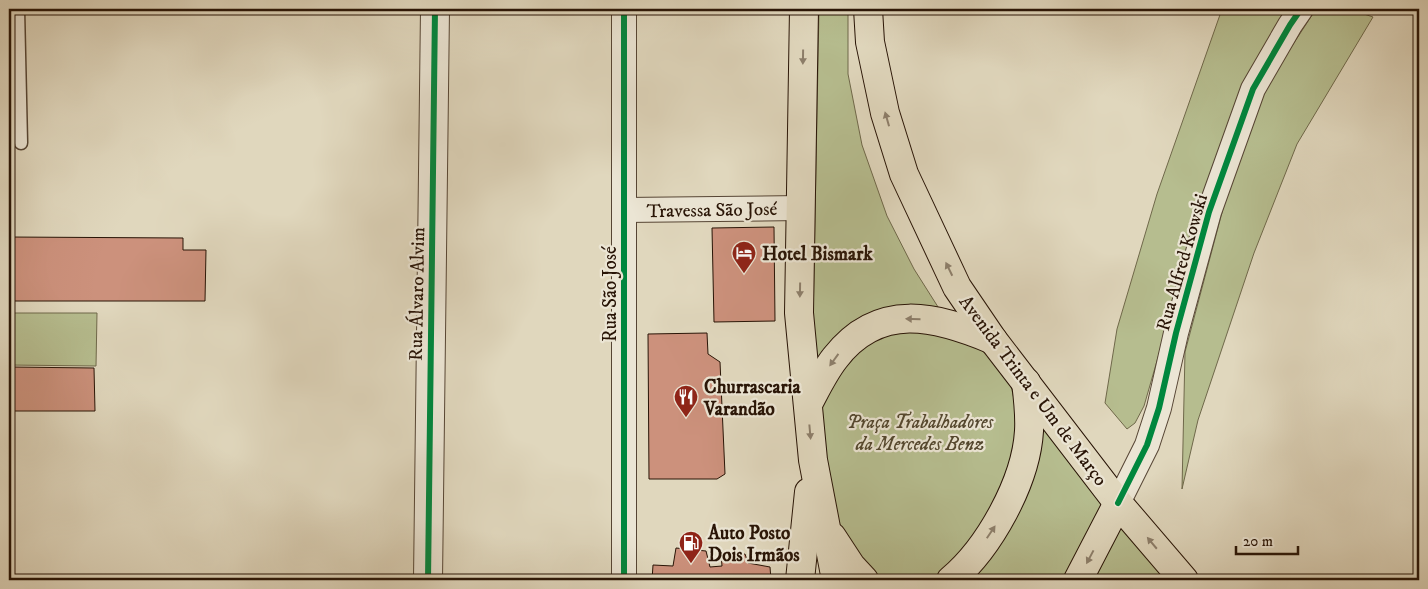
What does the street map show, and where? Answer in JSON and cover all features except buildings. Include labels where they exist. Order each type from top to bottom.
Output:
[{"type":"main road","points":[[804,9],[800,313],[813,460],[836,580]]},
{"type":"main road","name":"Avenida Trinta e Um de Março","points":[[868,9],[870,42],[885,113],[904,174],[957,287],[993,340],[1118,503],[1184,580]]},
{"type":"main road","points":[[808,404],[825,373],[845,346],[882,322],[914,318],[934,321],[957,326],[993,340]]},
{"type":"main road","points":[[951,580],[962,571],[982,546],[1017,483],[1026,452],[1029,432],[1026,382]]},
{"type":"main road","points":[[800,580],[813,460]]},
{"type":"main road","points":[[1078,580],[1118,503]]},
{"type":"main road","points":[[825,525],[851,566],[864,580]]},
{"type":"street","name":"Rua Álvaro Alvim","points":[[428,580],[435,9]]},
{"type":"street","name":"Rua São José","points":[[624,9],[624,580]]},
{"type":"street","name":"Rua Alfred Kowski","points":[[1118,503],[1147,445],[1209,212],[1254,89],[1301,9]]},
{"type":"street","name":"Travessa São José","points":[[624,210],[801,208]]},
{"type":"lane","points":[[18,9],[21,143]]},
{"type":"green space","name":"Praça Trabalhadores da Mercedes Benz","points":[[819,9],[848,9],[848,74],[862,145],[887,216],[914,269],[945,318],[890,315],[817,372],[813,324]]},
{"type":"green space","points":[[1222,9],[1292,9],[1201,208],[1144,406],[1135,423],[1127,429],[1105,403],[1117,329],[1157,194]]},
{"type":"green space","points":[[1316,9],[1349,9],[1373,17],[1297,144],[1254,253],[1198,420],[1182,489],[1185,352],[1228,190],[1262,92]]},
{"type":"green space","points":[[9,313],[97,313],[96,366],[9,365]]},
{"type":"green space","name":"Praça Trabalhadores da Mercedes Benz","points":[[911,329],[972,343],[989,356],[1011,386],[1021,439],[989,515],[952,564],[932,580],[876,580],[836,524],[829,492],[820,400],[856,351],[884,333]]},
{"type":"green space","name":"Praça Trabalhadores da Mercedes Benz","points":[[1035,403],[1112,506],[1071,580],[967,580]]},
{"type":"green space","points":[[1119,516],[1175,580],[1083,580]]},
{"type":"cycle path","points":[[428,580],[435,9]]},
{"type":"cycle path","points":[[624,9],[624,580]]},
{"type":"cycle path","points":[[1118,503],[1147,445],[1159,408],[1176,333],[1209,212],[1253,89],[1301,9]]},
{"type":"place","name":"Hotel Bismark","points":[[744,274]]},
{"type":"place","name":"Churrascaria Varandão","points":[[686,418]]},
{"type":"place","name":"Auto Posto Dois Irmãos","points":[[691,564]]}]
